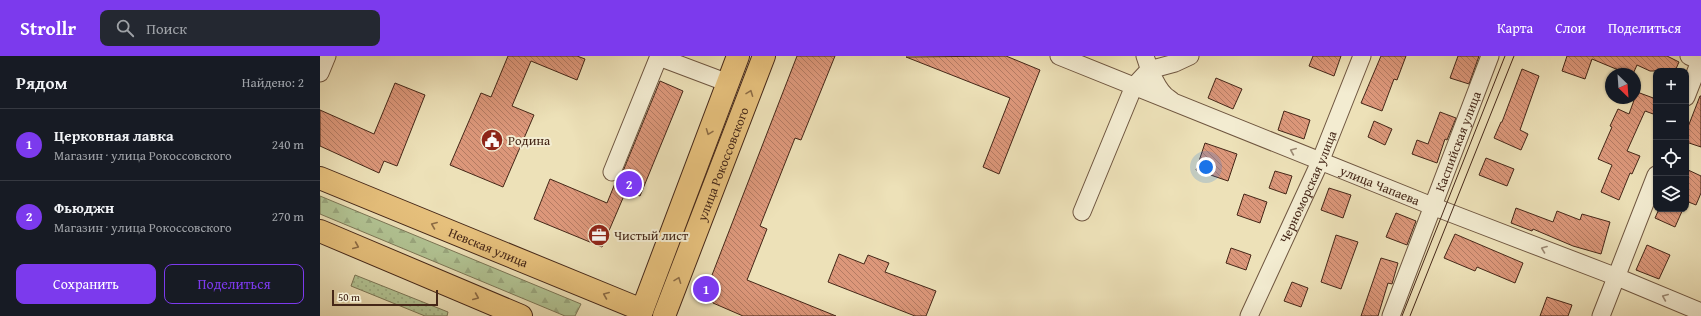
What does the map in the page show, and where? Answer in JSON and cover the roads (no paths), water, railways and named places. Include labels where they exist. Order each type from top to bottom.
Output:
[{"type":"main road","name":"улица Рокоссовского","points":[[646,314],[738,56]]},
{"type":"main road","name":"улица Рокоссовского","points":[[664,316],[764,56]]},
{"type":"main road","name":"Невская улица","points":[[320,178],[646,314]]},
{"type":"main road","points":[[320,230],[521,316]]},
{"type":"street","points":[[320,73],[327,56]]},
{"type":"street","points":[[612,172],[659,56],[728,83]]},
{"type":"street","name":"улица Чапаева","points":[[1059,56],[1181,104],[1320,162],[1617,277],[1701,312]]},
{"type":"street","points":[[1147,63],[1175,63],[1190,56]]},
{"type":"street","name":"Черноморская улица","points":[[1249,316],[1320,162],[1362,56]]},
{"type":"street","name":"Каспийская улица","points":[[1391,316],[1490,56]]},
{"type":"street","points":[[1689,83],[1694,59]]},
{"type":"street","points":[[1082,212],[1134,86],[1147,63]]},
{"type":"street","points":[[1147,63],[1165,96],[1181,104]]},
{"type":"street","points":[[1601,316],[1656,176]]},
{"type":"tram line","points":[[1402,316],[1505,56]]},
{"type":"tram line","points":[[1410,316],[1514,56]]},
{"type":"place","name":"Родина","points":[[492,140]]},
{"type":"place","name":"Фьюджн","points":[[629,184]]},
{"type":"place","name":"Чистый лист","points":[[599,235]]},
{"type":"place","name":"Церковная лавка","points":[[706,289]]}]
